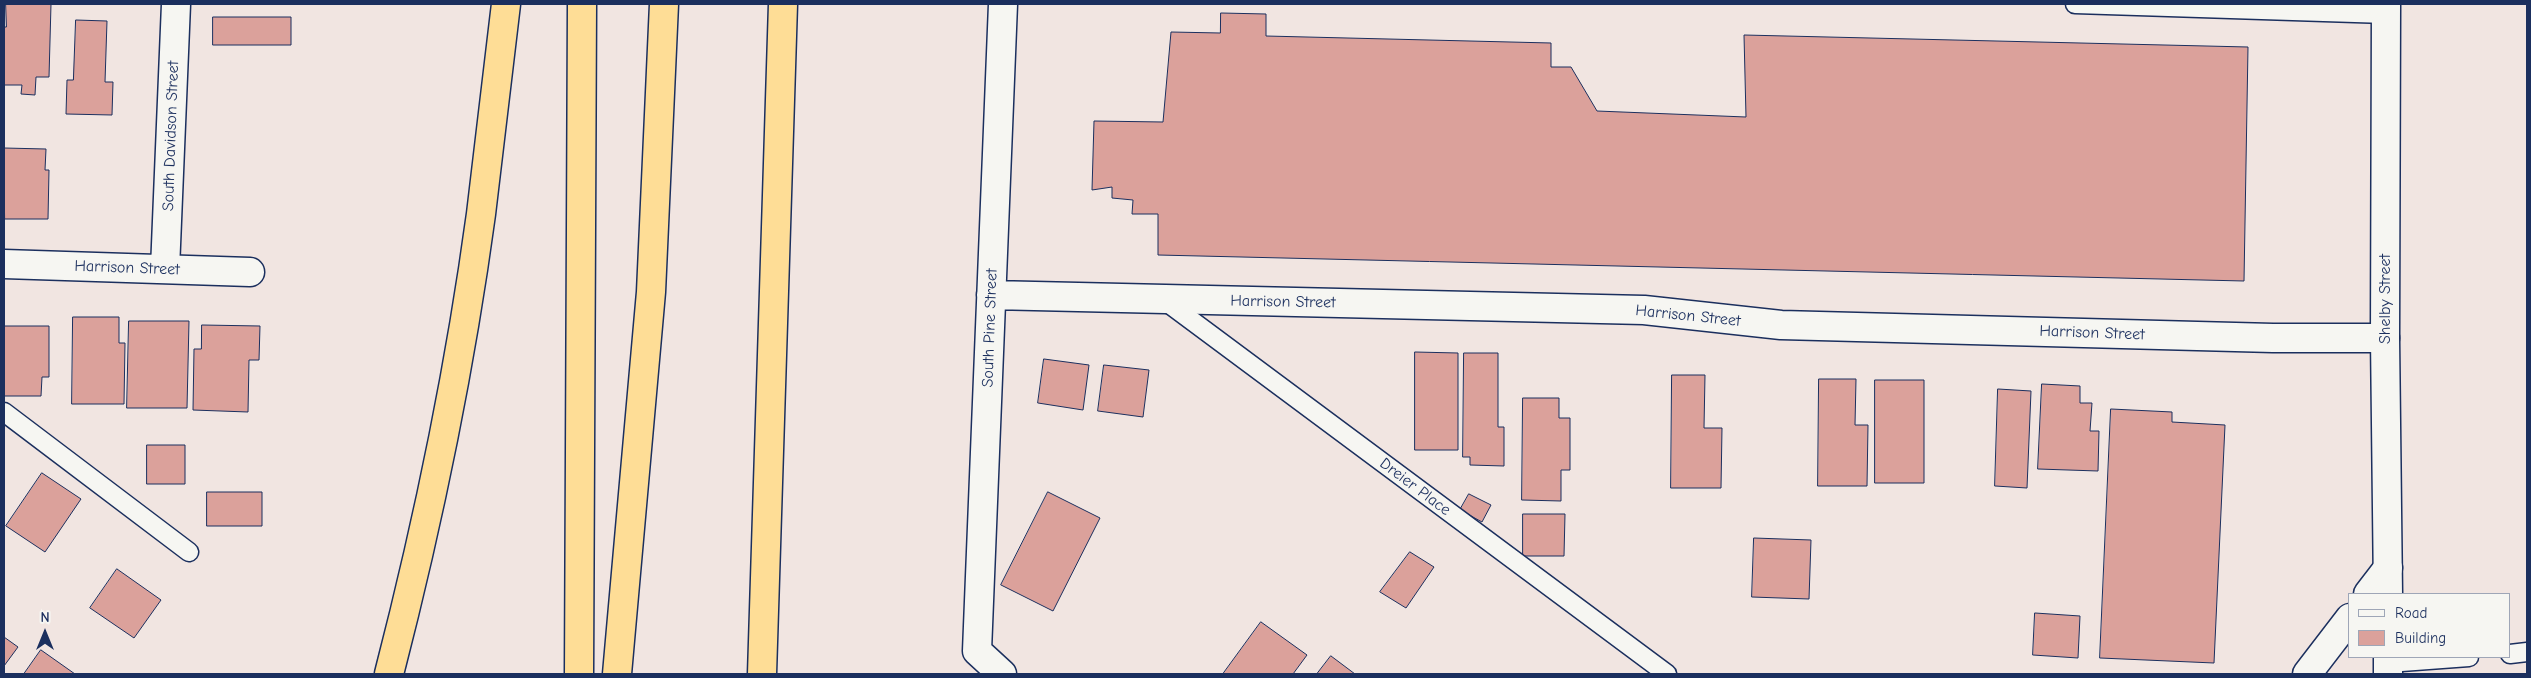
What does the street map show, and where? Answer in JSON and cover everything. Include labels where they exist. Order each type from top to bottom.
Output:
[{"type":"highway","points":[[389,674],[422,537],[459,347],[481,216],[506,4]]},
{"type":"highway","points":[[579,674],[582,4]]},
{"type":"highway","points":[[616,674],[651,301],[664,4]]},
{"type":"highway","points":[[762,674],[783,4]]},
{"type":"street","name":"South Davidson Street","points":[[165,269],[176,4]]},
{"type":"street","name":"South Pine Street","points":[[1002,674],[977,651],[1003,4]]},
{"type":"street","name":"Shelby Street","points":[[2386,9],[2385,338],[2388,581]]},
{"type":"street","name":"Harrison Street","points":[[4,264],[250,272]]},
{"type":"street","name":"Harrison Street","points":[[991,295],[1644,310],[1781,325],[2273,338],[2385,338]]},
{"type":"street","points":[[2370,593],[2388,581]]},
{"type":"street","points":[[2307,674],[2348,621]]},
{"type":"lane","points":[[2075,4],[2386,9]]},
{"type":"lane","name":"Dreier Place","points":[[1164,300],[1667,674]]},
{"type":"lane","points":[[4,412],[189,552]]},
{"type":"lane","points":[[2511,654],[2527,652]]},
{"type":"lane","points":[[2388,665],[2459,658]]},
{"type":"building","points":[[6,4],[51,4],[49,77],[36,77],[35,95],[21,94],[22,85],[4,85]]},
{"type":"building","points":[[1221,13],[1266,14],[1266,36],[1551,43],[1551,67],[1571,67],[1597,111],[1746,117],[1744,35],[2248,47],[2244,281],[1158,255],[1158,214],[1132,214],[1133,200],[1112,198],[1112,187],[1092,190],[1094,121],[1163,122],[1171,32],[1220,33]]},
{"type":"building","points":[[213,17],[291,17],[291,45],[213,45]]},
{"type":"building","points":[[76,20],[107,21],[105,82],[113,82],[112,115],[66,114],[67,80],[73,80]]},
{"type":"building","points":[[4,148],[46,149],[45,170],[49,170],[48,219],[5,219]]},
{"type":"building","points":[[73,317],[119,317],[119,343],[125,343],[124,404],[72,404]]},
{"type":"building","points":[[129,321],[189,321],[187,408],[127,408]]},
{"type":"building","points":[[202,325],[260,326],[259,360],[249,360],[248,412],[193,410],[194,349],[201,349]]},
{"type":"building","points":[[4,326],[49,326],[49,377],[42,377],[41,396],[4,396]]},
{"type":"building","points":[[1415,352],[1458,353],[1458,450],[1415,450]]},
{"type":"building","points":[[1464,353],[1498,353],[1498,427],[1504,427],[1504,466],[1470,465],[1470,457],[1463,457]]},
{"type":"building","points":[[1044,359],[1089,365],[1083,410],[1038,403]]},
{"type":"building","points":[[1104,365],[1149,370],[1143,417],[1098,411]]},
{"type":"building","points":[[1672,375],[1705,375],[1704,428],[1722,428],[1721,488],[1671,488]]},
{"type":"building","points":[[1819,379],[1856,379],[1855,425],[1868,425],[1867,486],[1818,486]]},
{"type":"building","points":[[1875,380],[1924,380],[1924,483],[1875,483]]},
{"type":"building","points":[[2042,384],[2080,386],[2080,403],[2092,403],[2090,431],[2099,431],[2098,471],[2038,469]]},
{"type":"building","points":[[1998,389],[2031,391],[2027,488],[1995,486]]},
{"type":"building","points":[[1523,398],[1559,398],[1559,418],[1570,418],[1570,470],[1561,470],[1561,501],[1522,500]]},
{"type":"building","points":[[2111,409],[2172,412],[2172,422],[2225,425],[2214,663],[2100,658]]},
{"type":"building","points":[[147,445],[185,445],[185,484],[147,484]]},
{"type":"building","points":[[42,473],[81,499],[45,552],[6,526]]},
{"type":"building","points":[[207,492],[262,492],[262,526],[207,526]]},
{"type":"building","points":[[1048,492],[1100,518],[1053,611],[1001,585]]},
{"type":"building","points":[[1469,494],[1491,505],[1482,522],[1460,510]]},
{"type":"building","points":[[1523,514],[1565,514],[1564,556],[1523,556]]},
{"type":"building","points":[[1754,538],[1811,540],[1809,599],[1752,597]]},
{"type":"building","points":[[1410,552],[1434,567],[1406,608],[1380,592]]},
{"type":"building","points":[[117,569],[161,600],[134,638],[90,608]]},
{"type":"building","points":[[2035,613],[2080,616],[2078,658],[2033,655]]},
{"type":"building","points":[[1261,622],[1307,655],[1293,674],[1223,674]]},
{"type":"building","points":[[4,637],[18,647],[4,666]]},
{"type":"building","points":[[41,650],[75,674],[24,674]]},
{"type":"building","points":[[1331,656],[1355,674],[1317,674]]}]
